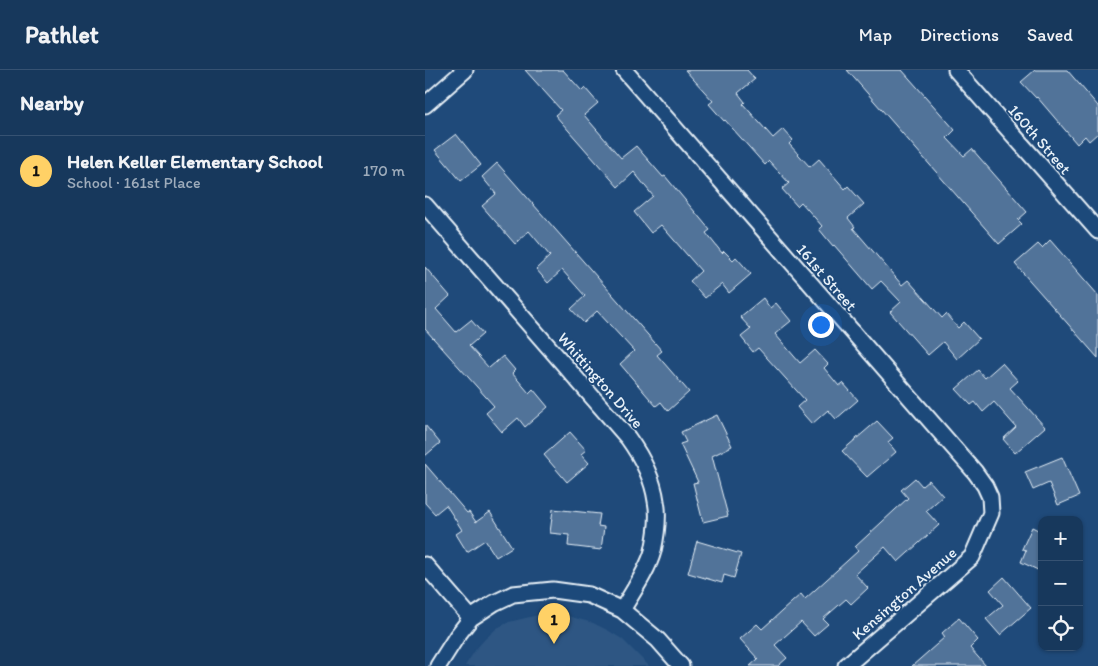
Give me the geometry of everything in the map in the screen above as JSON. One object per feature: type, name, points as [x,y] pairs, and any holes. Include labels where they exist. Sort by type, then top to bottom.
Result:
[{"type":"street","points":[[425,105],[465,70]]},
{"type":"street","name":"161st Street","points":[[623,70],[975,472],[990,497],[991,514]]},
{"type":"street","name":"160th Street","points":[[958,71],[1098,231]]},
{"type":"street","name":"Whittington Drive","points":[[425,204],[622,430],[640,456],[649,476],[656,501],[656,526],[652,552],[644,571],[622,610]]},
{"type":"street","name":"Kensington Avenue","points":[[846,666],[972,557],[991,514]]},
{"type":"street","points":[[425,565],[471,618]]},
{"type":"street","points":[[438,666],[471,618],[494,603],[513,594],[553,590],[589,595],[622,610],[658,640],[681,666]]},
{"type":"shaded area","points":[[561,614],[593,623],[609,631],[622,639],[649,666],[465,666],[476,649],[497,628],[509,622],[538,615]]},
{"type":"building","points":[[525,70],[563,70],[582,91],[585,88],[598,103],[584,115],[621,158],[636,146],[663,177],[665,176],[710,230],[706,233],[722,253],[724,251],[733,260],[736,257],[751,274],[729,293],[722,284],[705,298],[690,281],[701,271],[661,225],[651,233],[634,212],[653,196],[634,172],[618,187],[555,115],[561,110]]},
{"type":"building","points":[[685,70],[747,70],[755,79],[738,93],[745,102],[743,104],[773,138],[783,129],[793,140],[789,144],[810,167],[819,159],[845,189],[848,186],[864,204],[848,218],[855,227],[853,228],[902,285],[908,280],[942,318],[946,314],[958,328],[964,322],[979,339],[957,359],[943,342],[928,355],[890,312],[901,302],[881,281],[872,289],[819,229],[822,226],[801,202],[797,206],[782,189],[789,183],[769,161],[765,165],[724,121],[709,104],[713,101]]},
{"type":"building","points":[[847,70],[902,70],[955,130],[947,138],[964,156],[972,149],[1027,212],[1018,220],[1022,224],[999,244]]},
{"type":"building","points":[[1035,70],[1067,70],[1098,106],[1098,133],[1089,141],[1085,136],[1077,144],[1037,97],[1021,82]]},
{"type":"building","points":[[456,134],[481,165],[461,181],[435,150]]},
{"type":"building","points":[[497,163],[662,351],[657,355],[689,392],[668,411],[661,402],[656,406],[620,364],[634,351],[597,311],[584,323],[571,309],[585,296],[562,270],[548,283],[536,269],[550,256],[529,231],[515,244],[482,206],[496,194],[482,177]]},
{"type":"building","points":[[1050,240],[1098,295],[1098,358],[1015,264],[1038,244],[1042,248]]},
{"type":"building","points":[[425,267],[450,296],[436,309],[456,332],[471,320],[483,334],[469,346],[489,368],[503,356],[515,370],[512,373],[529,393],[533,389],[548,407],[525,427],[518,418],[502,432],[486,413],[494,406],[425,329]]},
{"type":"building","points":[[763,298],[770,308],[776,303],[791,321],[775,334],[800,363],[815,350],[828,364],[824,368],[839,386],[843,383],[858,400],[836,419],[828,410],[812,424],[797,407],[805,400],[758,348],[753,352],[741,337],[751,329],[740,317]]},
{"type":"building","points":[[1002,363],[1018,381],[1010,388],[1045,427],[1015,453],[1003,439],[1016,427],[994,402],[983,412],[975,402],[971,405],[956,389],[978,370],[985,378]]},
{"type":"building","points":[[717,415],[732,446],[712,456],[728,516],[703,522],[693,483],[698,482],[680,444],[686,442],[681,432]]},
{"type":"building","points":[[877,421],[893,438],[888,442],[896,452],[867,477],[842,451]]},
{"type":"building","points":[[425,425],[440,443],[425,456]]},
{"type":"building","points":[[570,432],[586,450],[581,454],[589,463],[567,482],[544,455]]},
{"type":"building","points":[[1062,457],[1079,496],[1058,505],[1049,483],[1033,490],[1025,472]]},
{"type":"building","points":[[425,464],[476,522],[490,512],[512,547],[496,557],[485,540],[467,552],[456,534],[462,530],[446,505],[435,514],[425,503]]},
{"type":"building","points":[[915,478],[922,486],[929,480],[943,496],[926,511],[939,525],[898,562],[885,547],[855,574],[868,588],[851,604],[846,599],[823,619],[828,624],[814,636],[801,622],[775,645],[787,658],[778,666],[750,666],[758,659],[740,639],[757,624],[762,629],[801,594],[805,599],[858,551],[855,547],[908,498],[901,490]]},
{"type":"building","points":[[553,509],[600,514],[598,526],[604,527],[601,550],[568,546],[569,535],[550,533]]},
{"type":"building","points":[[1032,527],[1038,530],[1038,570],[1021,562],[1026,550],[1022,549]]},
{"type":"building","points":[[697,541],[741,554],[734,578],[724,575],[722,583],[688,573]]},
{"type":"building","points":[[1004,577],[1031,608],[1000,635],[986,619],[1003,605],[990,590]]},
{"type":"building","points":[[959,618],[978,640],[970,648],[986,666],[912,666],[945,637],[942,633]]},
{"type":"place","name":"Helen Keller Elementary School","points":[[554,644]]}]
